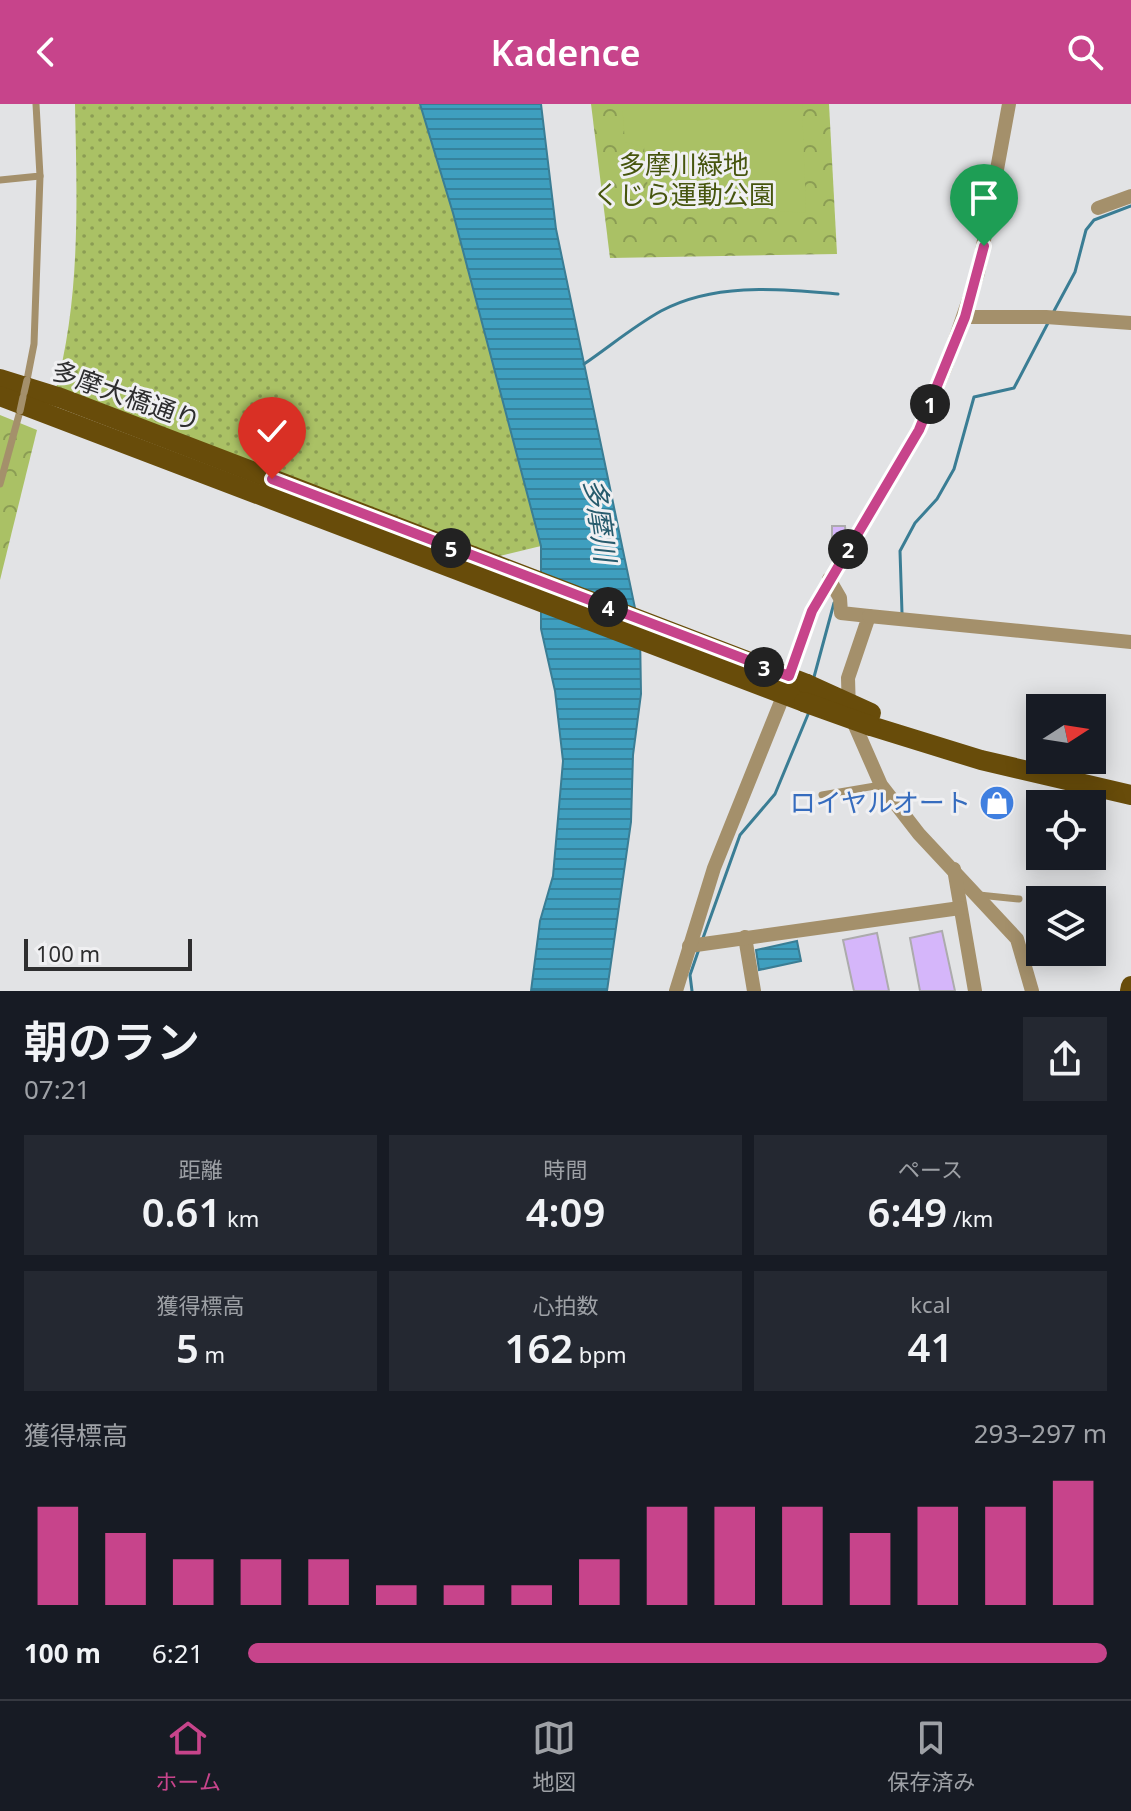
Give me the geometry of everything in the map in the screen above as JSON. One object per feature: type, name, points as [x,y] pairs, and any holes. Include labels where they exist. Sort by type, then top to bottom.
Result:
[{"type":"main road","name":"多摩大橋通り","points":[[0,379],[61,398],[946,748],[1017,770],[1131,795]]},
{"type":"main road","name":"多摩大橋通り","points":[[0,396],[790,687]]},
{"type":"street","points":[[676,991],[697,945],[714,868],[790,687],[812,611],[835,587],[919,430],[965,317],[984,246],[1009,104]]},
{"type":"street","points":[[1098,208],[1131,196]]},
{"type":"street","points":[[965,317],[1053,317],[1131,323]]},
{"type":"street","points":[[835,587],[841,613],[1131,642]]},
{"type":"street","points":[[869,616],[848,678],[849,712],[881,785],[919,834],[1017,939],[1032,991]]},
{"type":"street","points":[[954,868],[975,991]]},
{"type":"street","points":[[697,945],[960,908]]},
{"type":"street","points":[[745,937],[754,991]]},
{"type":"lane","points":[[0,484],[34,344],[40,176],[36,104]]},
{"type":"lane","points":[[0,180],[40,176]]},
{"type":"lane","points":[[822,795],[881,785]]},
{"type":"lane","points":[[979,895],[1019,899]]},
{"type":"green space","points":[[75,104],[420,104],[453,213],[541,546],[483,560],[54,396],[63,360],[73,287]]},
{"type":"green space","name":"多摩川緑地 くじら運動公園","points":[[591,104],[829,104],[837,254],[610,258]]},
{"type":"green space","points":[[622,104],[802,104],[806,213],[649,201],[644,147],[625,142]]},
{"type":"green space","points":[[0,415],[37,430],[0,580]]},
{"type":"water","name":"多摩川","points":[[420,104],[541,104],[556,229],[640,632],[641,694],[633,755],[631,822],[607,991],[531,991],[540,921],[553,876],[563,761],[555,691],[541,629],[541,546],[453,213]]},
{"type":"water","points":[[797,941],[801,961],[759,970],[756,950]]},
{"type":"building","points":[[832,526],[845,526],[846,537],[838,545],[832,544]]},
{"type":"building","points":[[942,931],[955,991],[920,991],[910,938]]},
{"type":"building","points":[[877,933],[889,991],[854,991],[843,940]]},
{"type":"waterway","points":[[1054,311],[1075,272],[1086,230],[1094,220],[1131,206]]},
{"type":"waterway","points":[[584,364],[661,311],[703,295],[748,290],[838,294]]},
{"type":"waterway","points":[[902,613],[900,551],[915,523],[937,499],[954,469],[974,397],[1014,388],[1049,321]]},
{"type":"waterway","points":[[814,677],[834,603]]},
{"type":"waterway","points":[[703,938],[740,835],[775,794],[809,712]]},
{"type":"waterway","points":[[692,991],[690,975],[699,949]]},
{"type":"place","name":"ロイヤルオート","points":[[997,803]]},
{"type":"route","points":[[272,479],[789,676],[812,611],[919,430],[965,317],[984,246]]}]
